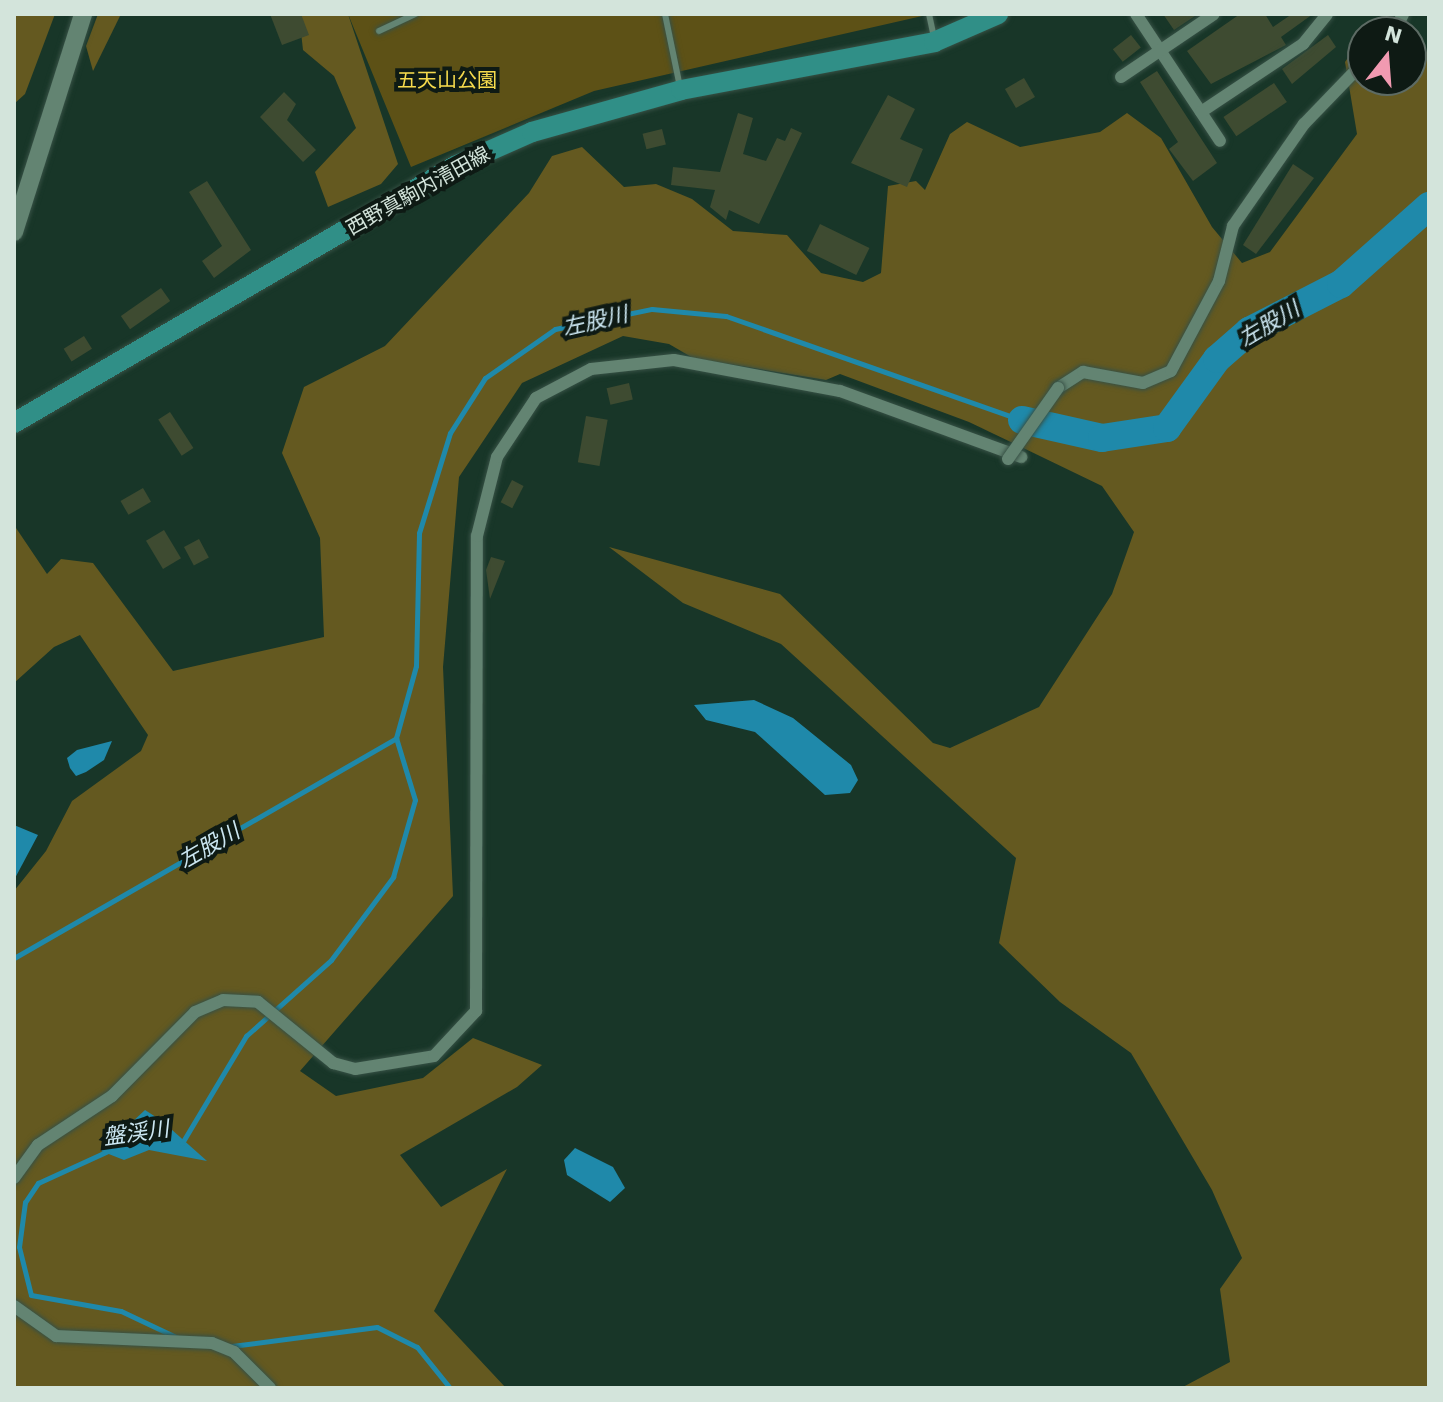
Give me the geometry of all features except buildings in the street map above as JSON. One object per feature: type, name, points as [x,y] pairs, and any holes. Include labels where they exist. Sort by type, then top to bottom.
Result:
[{"type":"main road","name":"西野真駒内清田線","points":[[17,416],[455,166],[532,132],[681,90],[934,42],[998,14]]},
{"type":"street","points":[[14,232],[83,14]]},
{"type":"street","points":[[1136,14],[1220,141]]},
{"type":"street","points":[[1121,77],[1214,14]]},
{"type":"street","points":[[1201,112],[1303,44],[1327,14]]},
{"type":"street","points":[[14,1178],[38,1145],[112,1096],[195,1012],[223,1000],[258,1002],[333,1063],[355,1069],[434,1056],[476,1011],[477,536],[497,457],[536,398],[591,369],[674,360],[840,391],[1015,458],[1058,388],[1083,372],[1143,383],[1171,371],[1219,281],[1233,226],[1304,124],[1347,80]]},
{"type":"street","points":[[14,1306],[29,1324],[56,1336],[212,1343],[234,1352],[270,1388]]},
{"type":"lane","points":[[379,31],[415,14]]},
{"type":"lane","points":[[665,14],[681,90]]},
{"type":"lane","points":[[929,14],[934,42]]},
{"type":"green space","name":"五天山公園","points":[[348,14],[931,14],[594,91],[411,167]]},
{"type":"shaded area","points":[[14,14],[55,14],[25,94],[14,104]]},
{"type":"shaded area","points":[[98,14],[121,14],[93,71],[86,46]]},
{"type":"shaded area","points":[[299,14],[348,14],[398,164],[381,184],[328,207],[315,172],[356,128],[334,76],[303,50]]},
{"type":"shaded area","points":[[1427,53],[1429,54],[1429,1388],[1181,1388],[1230,1362],[1220,1289],[1242,1258],[1212,1190],[1131,1053],[1060,1002],[999,943],[1016,858],[781,644],[683,603],[609,547],[780,594],[933,743],[950,748],[1039,707],[1112,594],[1134,532],[1102,486],[969,422],[840,374],[826,380],[693,358],[669,344],[623,336],[522,383],[459,477],[443,667],[453,896],[300,1071],[336,1096],[423,1078],[473,1038],[542,1065],[517,1087],[400,1155],[441,1207],[507,1169],[434,1311],[506,1388],[14,1388],[14,891],[46,851],[72,801],[141,751],[148,735],[80,635],[54,647],[14,683],[14,525],[47,574],[61,559],[93,563],[173,671],[324,637],[320,538],[282,453],[304,387],[385,346],[529,193],[552,156],[582,147],[624,187],[656,184],[692,199],[733,231],[787,235],[821,273],[863,282],[881,273],[888,186],[916,181],[925,190],[950,134],[967,122],[1020,147],[1100,132],[1127,113],[1161,138],[1212,227],[1242,263],[1270,252],[1357,134],[1351,96],[1427,96]]},
{"type":"water","points":[[754,700],[793,718],[851,765],[858,780],[850,793],[825,795],[755,732],[706,720],[694,705]]},
{"type":"water","points":[[112,741],[104,760],[76,776],[67,758],[77,750]]},
{"type":"water","points":[[14,825],[38,835],[14,880]]},
{"type":"water","points":[[145,1110],[207,1161],[149,1150],[124,1160],[101,1151]]},
{"type":"water","points":[[575,1148],[613,1167],[625,1188],[610,1202],[567,1175],[564,1160]]},
{"type":"waterway","name":"左股川","points":[[1022,420],[1102,438],[1167,428],[1217,359],[1249,331],[1341,284],[1429,206]]},
{"type":"waterway","name":"左股川","points":[[14,958],[396,738],[416,666],[419,533],[450,433],[485,378],[555,329],[652,309],[726,316],[1022,420]]},
{"type":"waterway","points":[[182,1143],[246,1036],[331,960],[393,877],[415,800],[396,738]]},
{"type":"waterway","name":"盤渓川","points":[[108,1151],[38,1183],[25,1202],[19,1247],[31,1295],[121,1311],[178,1338]]},
{"type":"waterway","name":"盤渓川","points":[[232,1346],[377,1327],[417,1347],[450,1388]]}]
